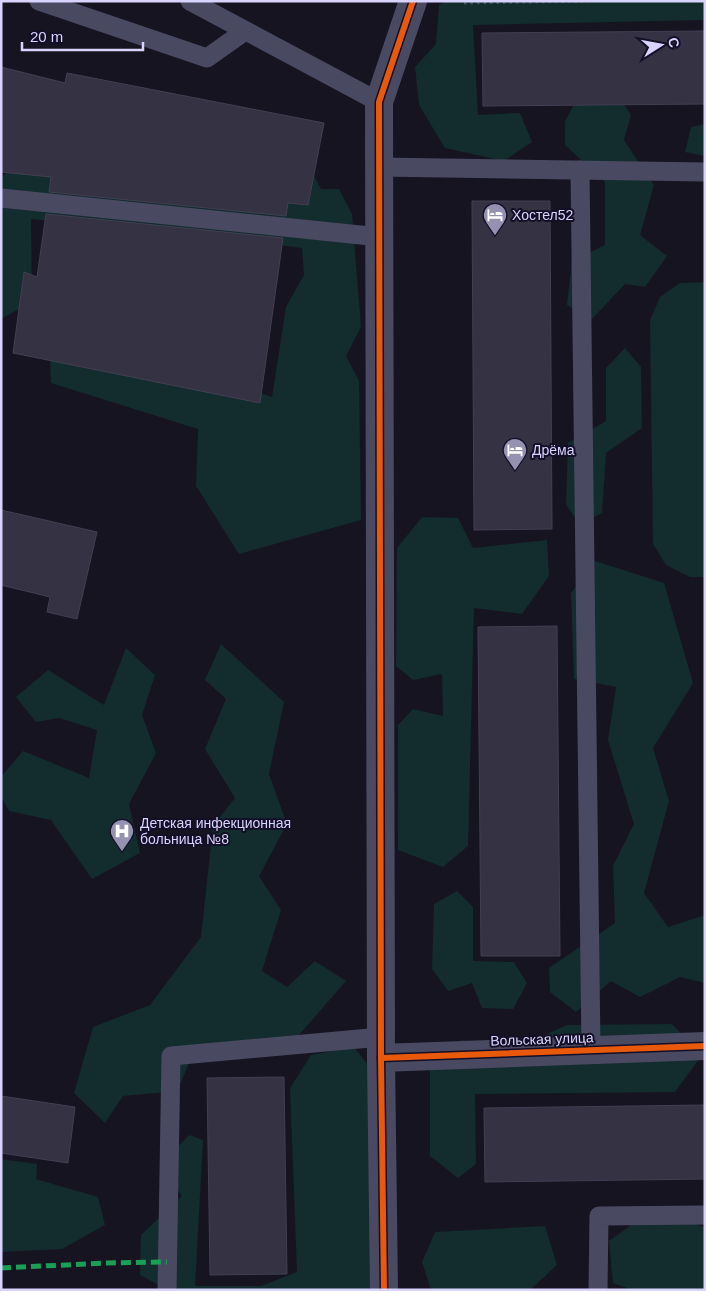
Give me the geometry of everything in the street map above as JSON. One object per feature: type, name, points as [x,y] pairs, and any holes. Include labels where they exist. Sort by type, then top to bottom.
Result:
[{"type":"street","points":[[384,1290],[381,1047],[379,102],[413,1]]},
{"type":"street","name":"Вольская улица","points":[[381,1047],[591,1050],[705,1046]]},
{"type":"lane","points":[[39,1],[207,58],[245,31]]},
{"type":"lane","points":[[190,1],[379,102]]},
{"type":"lane","points":[[379,167],[705,172]]},
{"type":"lane","points":[[580,170],[591,1050]]},
{"type":"lane","points":[[1,198],[380,237]]},
{"type":"lane","points":[[167,1290],[171,1056],[381,1047]]},
{"type":"lane","points":[[598,1290],[599,1216],[705,1215]]},
{"type":"path","points":[[464,3],[588,1]]},
{"type":"green space","points":[[446,1],[705,1],[705,20],[473,25],[478,115],[520,113],[532,142],[504,161],[445,148],[419,105],[415,67],[436,44],[439,5]]},
{"type":"green space","points":[[588,79],[610,83],[631,115],[624,140],[654,185],[640,235],[667,256],[645,287],[625,284],[592,319],[567,305],[572,261],[605,245],[605,182],[565,145],[565,121]]},
{"type":"green space","points":[[705,124],[705,156],[685,152],[691,127]]},
{"type":"green space","points":[[25,159],[306,161],[321,189],[339,189],[352,214],[361,327],[346,356],[359,381],[361,520],[239,554],[196,486],[198,429],[51,383],[49,333],[156,356],[272,397],[286,307],[304,275],[302,248],[216,237],[31,219],[32,302],[1,319],[1,177]]},
{"type":"green space","points":[[705,282],[705,577],[690,577],[666,565],[653,544],[650,320],[660,297],[680,283]]},
{"type":"green space","points":[[625,348],[641,367],[642,428],[606,453],[602,513],[579,524],[566,504],[568,443],[606,421],[606,368]]},
{"type":"green space","points":[[422,517],[458,518],[473,548],[547,540],[549,576],[522,614],[474,608],[468,846],[443,867],[398,850],[398,725],[413,709],[443,716],[442,674],[413,680],[396,666],[397,548]]},
{"type":"green space","points":[[595,561],[664,583],[693,683],[653,748],[669,801],[644,893],[668,927],[705,915],[705,983],[680,977],[640,997],[611,981],[576,1012],[550,992],[549,968],[615,923],[613,866],[634,824],[608,740],[616,687],[574,679],[571,593]]},
{"type":"green space","points":[[221,644],[284,702],[269,774],[287,824],[259,876],[281,910],[262,971],[287,987],[315,961],[346,981],[286,1050],[189,1063],[177,1091],[123,1096],[105,1123],[74,1093],[93,1027],[150,1005],[201,937],[213,826],[235,798],[205,749],[226,699],[205,680]]},
{"type":"green space","points":[[126,648],[155,675],[142,715],[156,753],[129,804],[140,853],[92,879],[51,820],[9,811],[1,796],[1,777],[23,751],[89,778],[97,730],[59,718],[36,722],[16,697],[48,670],[104,705]]},
{"type":"green space","points":[[457,891],[473,907],[473,961],[514,962],[527,983],[513,1009],[482,1008],[472,983],[448,991],[432,969],[434,904]]},
{"type":"green space","points":[[672,1024],[702,1055],[675,1092],[475,1094],[476,1164],[458,1178],[430,1156],[430,1070],[462,1040],[512,1049],[567,1025]]},
{"type":"green space","points":[[354,1047],[393,1097],[393,1290],[168,1290],[140,1275],[141,1235],[182,1196],[160,1165],[189,1135],[203,1140],[195,1286],[261,1286],[297,1272],[290,1088],[311,1055]]},
{"type":"green space","points":[[1,1159],[37,1164],[36,1179],[98,1197],[105,1225],[62,1249],[1,1252]]},
{"type":"green space","points":[[658,1206],[705,1228],[705,1290],[633,1290],[613,1283],[609,1241]]},
{"type":"green space","points":[[545,1226],[557,1265],[530,1290],[431,1290],[422,1262],[435,1232]]},
{"type":"building","points":[[705,31],[705,104],[483,106],[482,33]]},
{"type":"building","points":[[1,67],[65,83],[67,73],[324,123],[308,205],[288,203],[286,216],[49,192],[51,177],[1,172]]},
{"type":"building","points":[[472,201],[550,201],[552,529],[474,530]]},
{"type":"building","points":[[46,214],[283,238],[260,403],[13,353],[24,272],[37,277]]},
{"type":"building","points":[[1,510],[97,532],[77,619],[47,612],[50,597],[1,585]]},
{"type":"building","points":[[557,626],[560,956],[481,956],[478,627]]},
{"type":"building","points":[[284,1077],[287,1274],[210,1275],[207,1078]]},
{"type":"building","points":[[1,1096],[75,1107],[68,1163],[1,1153]]},
{"type":"building","points":[[705,1105],[705,1179],[485,1182],[484,1108]]},
{"type":"marked path","points":[[1,1268],[167,1262]]},
{"type":"cycle path","points":[[384,1290],[381,1058],[379,102],[413,1]]},
{"type":"cycle path","points":[[381,1058],[705,1046]]},
{"type":"place","name":"Хостел52","points":[[495,236]]},
{"type":"place","name":"Дрёма","points":[[515,471]]},
{"type":"place","name":"Детская инфекционная больница №8","points":[[122,852]]}]
